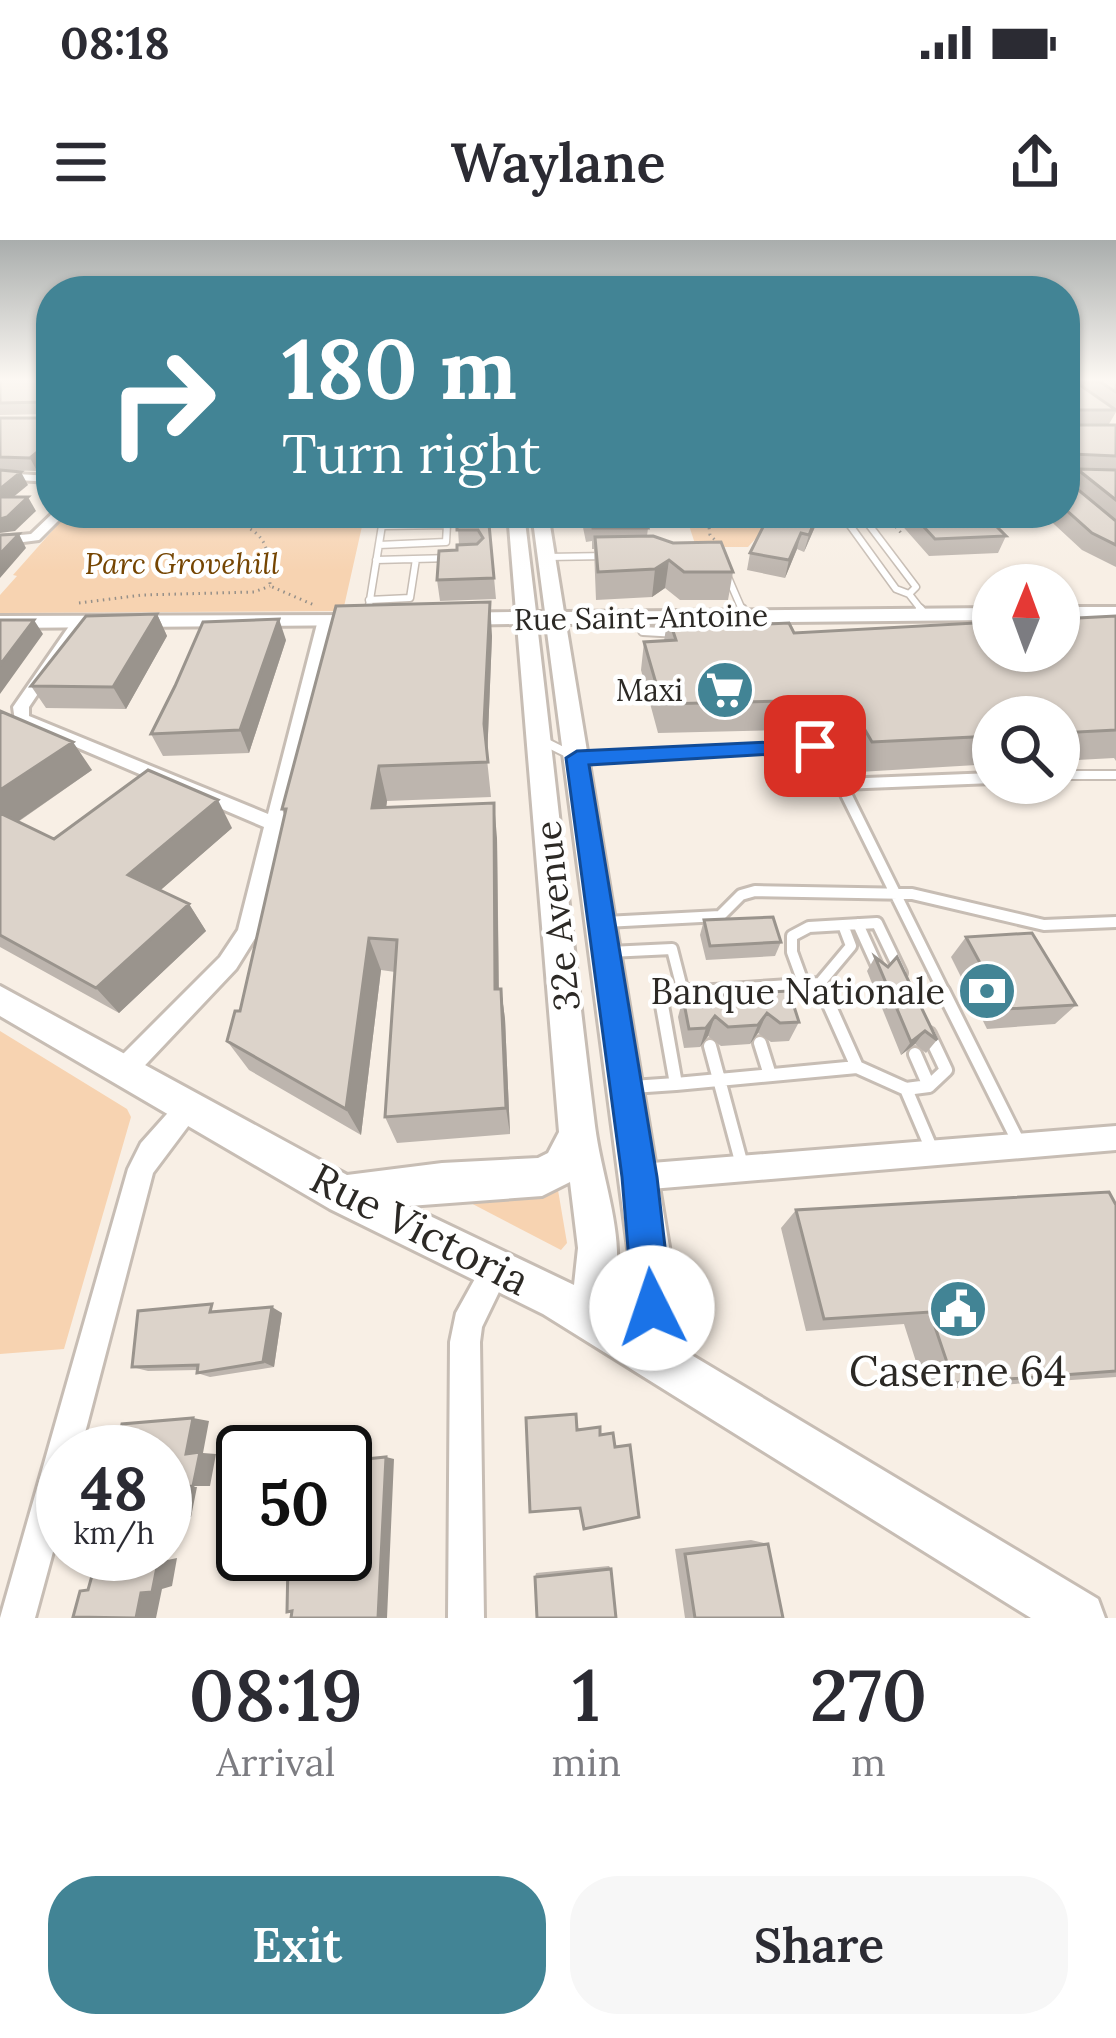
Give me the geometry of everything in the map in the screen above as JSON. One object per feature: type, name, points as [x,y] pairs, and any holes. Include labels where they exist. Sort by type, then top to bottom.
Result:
[{"type":"main road","name":"32e Avenue","points":[[518,528],[578,1134],[590,1182],[599,1263],[586,1316]]},
{"type":"main road","name":"32e Avenue","points":[[542,528],[639,1177],[653,1292],[651,1327],[643,1349]]},
{"type":"main road","name":"Rue Saint-Antoine","points":[[0,622],[368,610],[418,619],[972,614]]},
{"type":"main road","points":[[1080,613],[1116,613]]},
{"type":"main road","name":"Rue Victoria","points":[[0,1000],[344,1195],[497,1267],[586,1316],[1079,1618]]},
{"type":"main road","points":[[344,1195],[442,1182],[542,1177],[561,1166],[578,1134]]},
{"type":"street","points":[[0,476],[36,477]]},
{"type":"street","points":[[1080,477],[1116,478]]},
{"type":"street","points":[[0,541],[35,537],[44,528]]},
{"type":"street","points":[[123,1071],[243,943],[276,824],[323,615]]},
{"type":"street","points":[[79,622],[22,706],[21,718],[276,824]]},
{"type":"street","points":[[70,1425],[141,1169],[191,1106]]},
{"type":"street","points":[[639,1177],[1116,1138]]},
{"type":"street","points":[[466,1618],[464,1342],[467,1324],[497,1267]]},
{"type":"street","points":[[16,1618],[36,1547]]},
{"type":"lane","points":[[382,528],[368,610],[410,598],[416,559]]},
{"type":"lane","points":[[379,545],[446,542],[447,528]]},
{"type":"lane","points":[[852,528],[896,589],[909,594],[925,615]]},
{"type":"lane","points":[[871,528],[916,587],[909,594]]},
{"type":"lane","points":[[547,557],[613,556]]},
{"type":"lane","points":[[376,560],[457,558]]},
{"type":"lane","points":[[728,568],[745,616]]},
{"type":"lane","points":[[643,632],[683,633]]},
{"type":"lane","points":[[539,739],[577,758],[821,746],[1021,1147]]},
{"type":"lane","points":[[1080,775],[1116,775]]},
{"type":"lane","points":[[841,784],[972,779]]},
{"type":"lane","points":[[604,937],[720,916],[741,896],[755,891],[895,893],[1044,925],[1116,922]]},
{"type":"lane","points":[[804,985],[792,936],[809,927],[877,923],[907,986]]},
{"type":"lane","points":[[858,924],[879,970]]},
{"type":"lane","points":[[676,1084],[660,994],[744,994],[820,983],[851,946],[843,925]]},
{"type":"lane","points":[[604,937],[673,950],[683,992]]},
{"type":"lane","points":[[820,983],[857,1067]]},
{"type":"lane","points":[[626,1087],[857,1067],[906,1089],[929,1086],[946,1070],[926,1028]]},
{"type":"lane","points":[[760,1043],[770,1076]]},
{"type":"lane","points":[[710,1046],[743,1170]]},
{"type":"lane","points":[[915,1054],[929,1086]]},
{"type":"lane","points":[[906,1089],[934,1154]]},
{"type":"path","points":[[248,528],[269,546],[270,586]]},
{"type":"path","points":[[709,528],[728,568]]},
{"type":"path","points":[[890,535],[902,534],[897,528]]},
{"type":"path","points":[[61,605],[142,595],[254,592],[270,586],[323,615]]},
{"type":"green space","name":"Parc Grovehill","points":[[55,528],[362,528],[343,611],[0,613],[0,595],[17,576],[13,575]]},
{"type":"green space","points":[[690,528],[765,528],[748,547],[696,547]]},
{"type":"green space","points":[[0,1031],[127,1109],[131,1117],[64,1349],[0,1354]]},
{"type":"green space","points":[[558,1190],[567,1243],[561,1250],[463,1199],[528,1200]]},
{"type":"building","points":[[0,442],[36,442],[36,453],[30,458],[0,457]]},
{"type":"building","points":[[1080,442],[1116,442],[1116,456],[1080,454]]},
{"type":"building","points":[[1080,469],[1116,470],[1116,500],[1080,471]]},
{"type":"building","points":[[0,470],[21,472],[0,489]]},
{"type":"building","points":[[1080,491],[1116,521],[1116,545],[1080,522]]},
{"type":"building","points":[[0,497],[28,497],[0,519]]},
{"type":"building","points":[[489,528],[494,578],[437,580],[439,551],[457,550],[457,545],[477,544],[483,538],[478,530],[457,530]]},
{"type":"building","points":[[762,528],[812,528],[809,535],[801,533],[789,560],[750,553]]},
{"type":"building","points":[[925,528],[998,528],[1006,536],[935,539]]},
{"type":"building","points":[[19,534],[0,554],[0,535]]},
{"type":"building","points":[[653,536],[673,543],[721,542],[733,572],[684,572],[669,560],[655,569],[598,572],[595,537]]},
{"type":"building","points":[[490,602],[484,724],[488,762],[379,766],[372,808],[494,803],[495,989],[501,989],[506,1108],[385,1117],[397,940],[369,938],[346,1109],[227,1041],[235,1011],[240,1011],[286,809],[282,809],[336,606]]},
{"type":"building","points":[[157,614],[113,687],[31,686],[86,616]]},
{"type":"building","points":[[691,615],[695,627],[789,623],[794,633],[972,623],[972,672],[1080,672],[1080,618],[1116,616],[1116,730],[1080,732],[1080,696],[972,696],[972,737],[872,742],[850,704],[833,705],[830,700],[662,704],[644,642],[676,640],[668,616]]},
{"type":"building","points":[[279,619],[240,730],[151,734],[203,622]]},
{"type":"building","points":[[0,620],[34,620],[0,665]]},
{"type":"building","points":[[0,711],[73,742],[0,790]]},
{"type":"building","points":[[148,770],[218,800],[128,875],[189,904],[96,988],[0,935],[0,813],[54,839]]},
{"type":"building","points":[[773,917],[781,942],[710,946],[704,920]]},
{"type":"building","points":[[1032,933],[1076,1005],[1005,1009],[966,937]]},
{"type":"building","points":[[875,957],[888,967],[897,957],[937,1040],[925,1031],[911,1042]]},
{"type":"building","points":[[789,991],[799,1022],[780,1023],[767,1013],[758,1025],[728,1027],[715,1016],[706,1028],[689,1029],[683,998],[699,997],[711,1007],[721,995],[747,994],[760,1004],[769,992]]},
{"type":"building","name":"Caserne 64","points":[[1109,1192],[1116,1205],[1116,1371],[954,1383],[930,1312],[824,1319],[796,1210]]},
{"type":"building","points":[[212,1304],[210,1312],[272,1307],[263,1362],[197,1373],[198,1365],[132,1367],[138,1311]]},
{"type":"building","points":[[576,1414],[577,1430],[600,1427],[600,1435],[613,1433],[615,1447],[630,1445],[639,1517],[584,1529],[580,1508],[530,1512],[526,1418]]},
{"type":"building","points":[[193,1418],[192,1425],[122,1424]]},
{"type":"building","points":[[200,1452],[193,1486],[192,1453]]},
{"type":"building","points":[[386,1457],[378,1618],[291,1618],[288,1581],[372,1581],[372,1458]]},
{"type":"building","points":[[768,1544],[783,1618],[695,1618],[685,1554]]},
{"type":"building","points":[[611,1569],[616,1618],[537,1618],[535,1577]]},
{"type":"building","points":[[90,1581],[154,1581],[152,1592],[141,1593],[136,1618],[73,1617],[80,1591],[88,1590]]},
{"type":"place","name":"Maxi","points":[[725,690]]},
{"type":"place","name":"Banque Nationale","points":[[987,991]]},
{"type":"place","name":"Caserne 64","points":[[958,1309]]},
{"type":"route","points":[[652,1308],[652,1271],[577,758],[815,746]]}]
